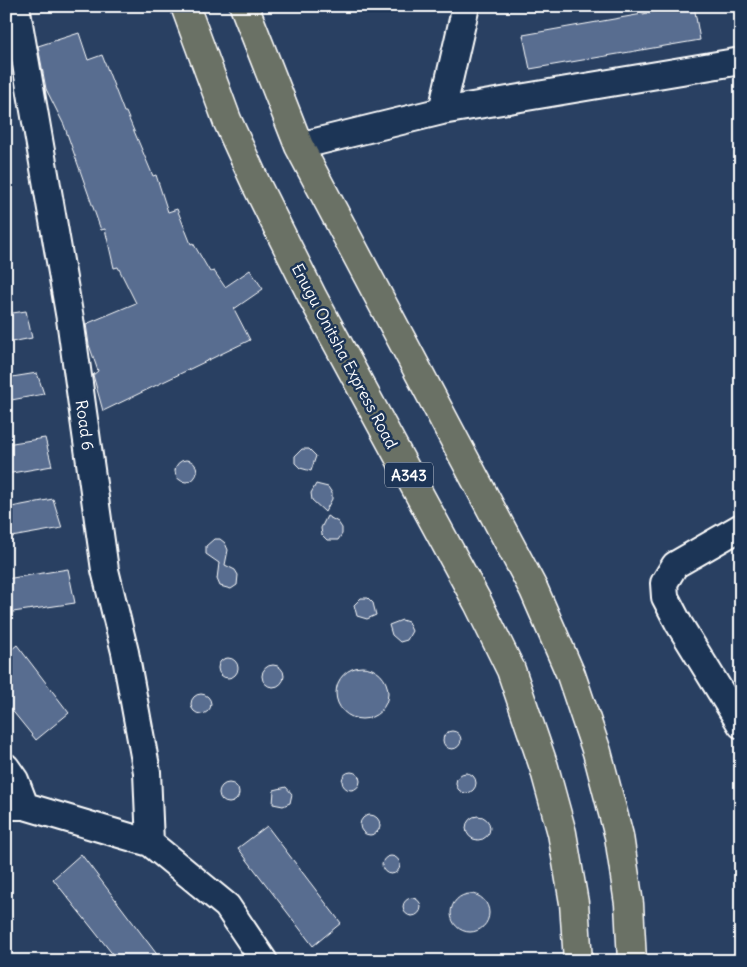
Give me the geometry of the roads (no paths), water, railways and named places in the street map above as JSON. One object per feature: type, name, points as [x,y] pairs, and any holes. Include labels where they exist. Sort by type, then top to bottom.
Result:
[{"type":"highway","name":"Enugu Onitsha Express Road","points":[[186,6],[227,120],[258,188],[313,298],[478,603],[511,670],[544,767],[562,833],[574,903],[578,961]]},
{"type":"highway","points":[[244,6],[299,146],[534,590],[571,675],[598,752],[619,836],[629,904],[632,961]]},
{"type":"street","name":"Road 6","points":[[16,6],[70,319],[105,570],[125,652],[146,772],[150,843]]},
{"type":"street","points":[[442,111],[466,6]]},
{"type":"street","points":[[299,146],[442,111],[741,61]]},
{"type":"street","points":[[741,527],[675,565],[664,583],[665,597],[679,624],[741,725]]},
{"type":"street","points":[[6,767],[15,780],[16,806],[150,843],[226,906],[264,961]]}]
